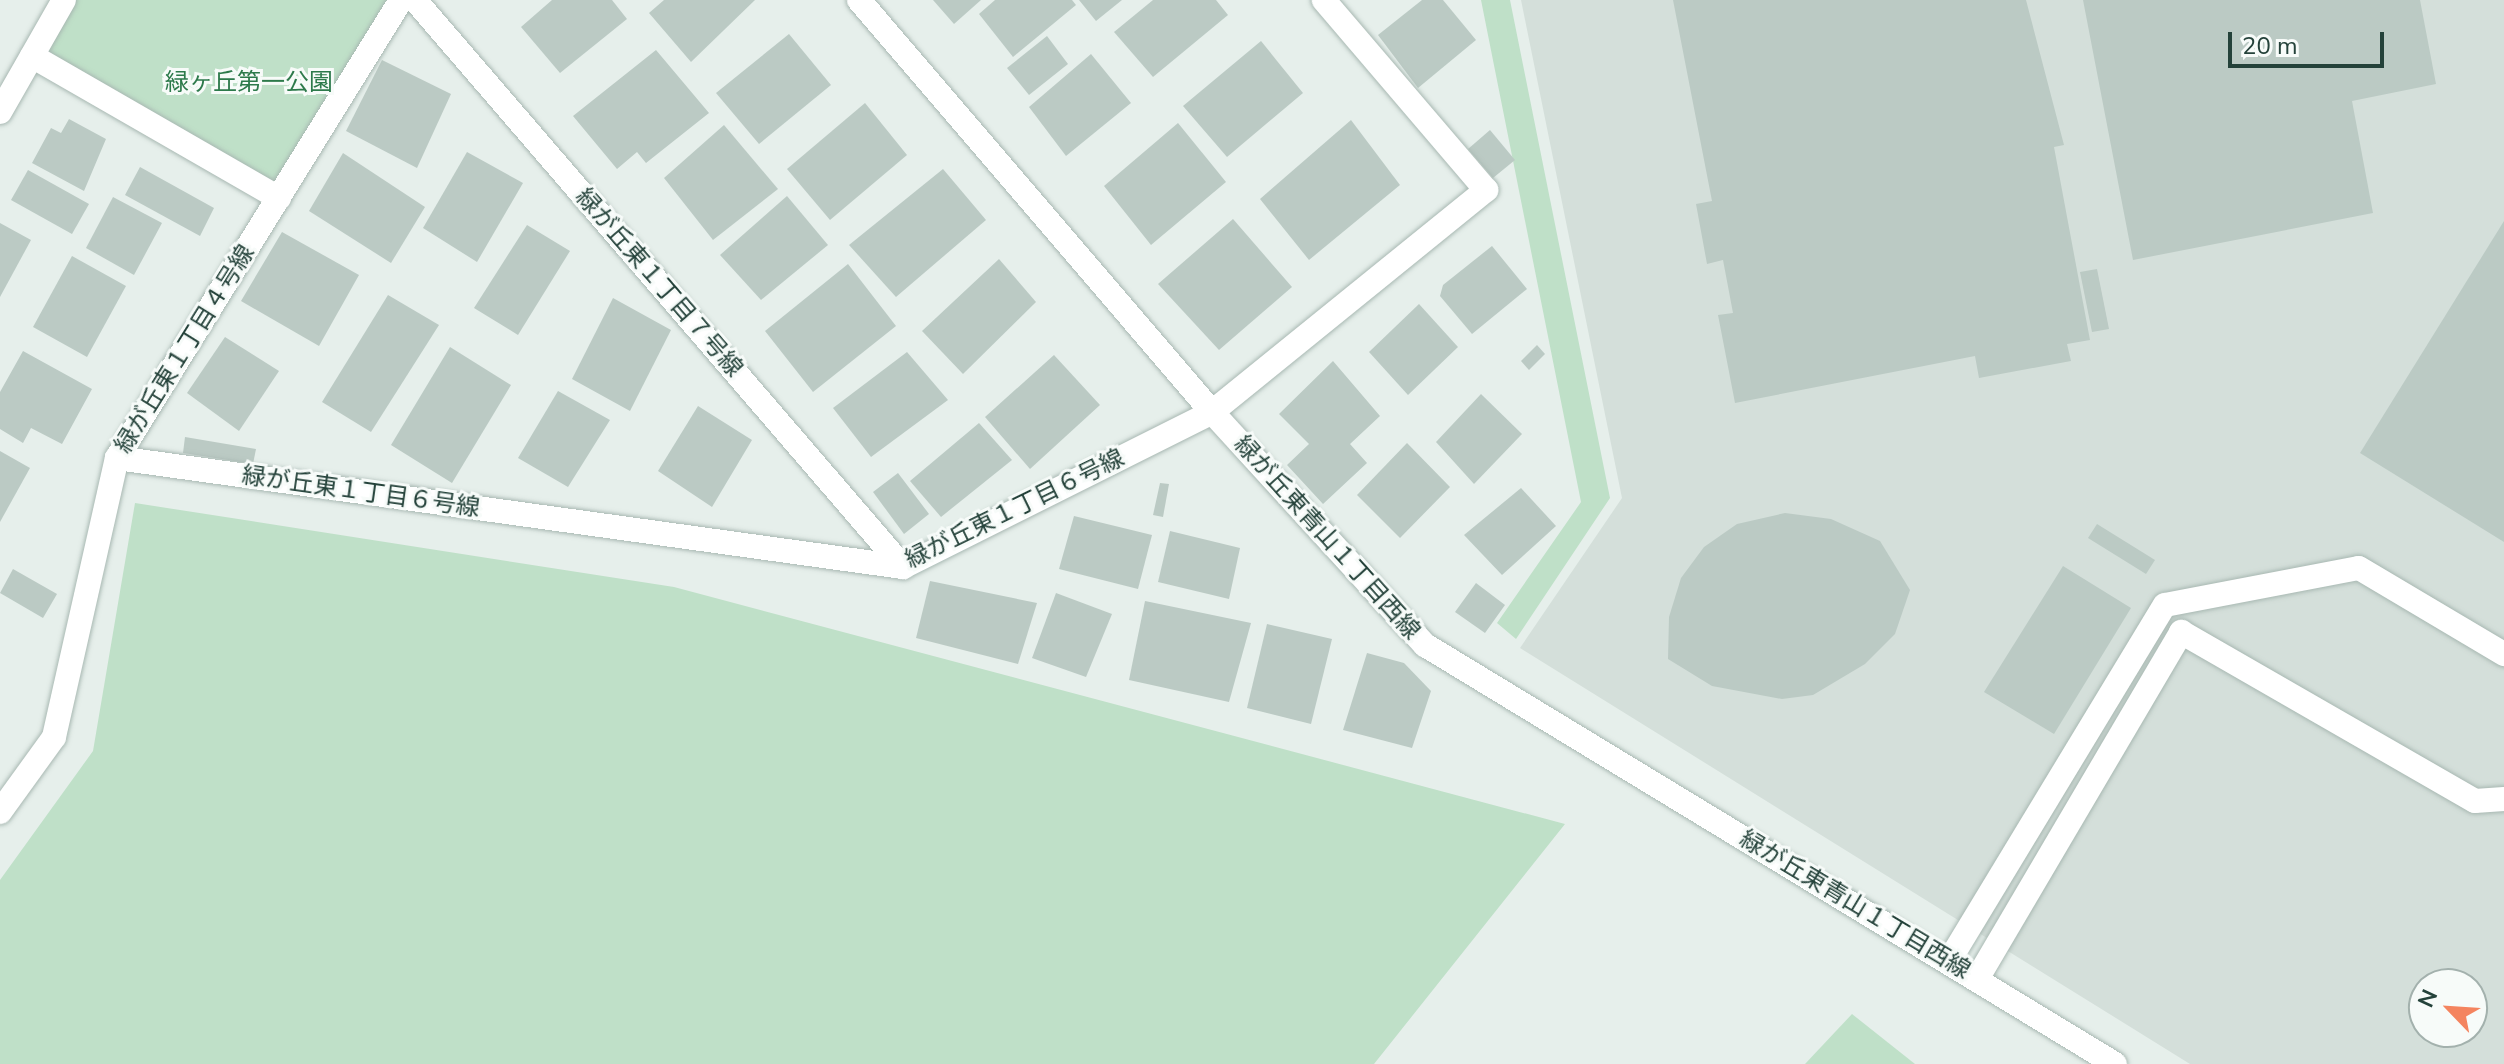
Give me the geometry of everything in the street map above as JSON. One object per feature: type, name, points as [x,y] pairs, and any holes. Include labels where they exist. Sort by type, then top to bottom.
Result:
[{"type":"street","points":[[0,112],[64,0]]},
{"type":"street","name":"緑が丘東１丁目４号線","points":[[0,812],[54,737],[117,458],[401,0]]},
{"type":"street","name":"緑が丘東１丁目７号線","points":[[415,0],[903,567]]},
{"type":"street","name":"緑が丘東青山１丁目西線","points":[[859,0],[1212,412],[1425,645],[2115,1064]]},
{"type":"street","name":"緑が丘東１丁目６号線","points":[[117,458],[903,567],[1212,412],[1486,190],[1324,0]]},
{"type":"street","points":[[32,56],[279,198]]},
{"type":"street","points":[[1949,961],[2165,605],[2359,568],[2504,654]]},
{"type":"street","points":[[1977,979],[2181,632],[2475,801],[2504,799]]},
{"type":"shaded area","points":[[1521,0],[2504,0],[2504,1064],[2190,1064],[1520,648],[1622,498]]},
{"type":"green space","name":"緑ヶ丘第一公園","points":[[64,0],[390,0],[279,198],[32,56]]},
{"type":"green space","points":[[1481,0],[1510,0],[1610,498],[1516,639],[1497,623],[1581,502]]},
{"type":"green space","points":[[135,503],[674,587],[1565,824],[1374,1064],[0,1064],[0,880],[93,751]]},
{"type":"green space","points":[[1852,1014],[1915,1064],[1805,1064]]},
{"type":"building","points":[[552,0],[612,0],[627,19],[560,73],[521,27]]},
{"type":"building","points":[[664,0],[755,0],[691,62],[649,13]]},
{"type":"building","points":[[933,0],[981,0],[954,24]]},
{"type":"building","points":[[995,0],[1072,0],[1076,5],[1013,57],[979,14]]},
{"type":"building","points":[[1079,0],[1122,0],[1096,21]]},
{"type":"building","points":[[1153,0],[1216,0],[1228,15],[1153,77],[1114,32]]},
{"type":"building","points":[[1422,0],[1443,0],[1476,40],[1418,88],[1378,35]]},
{"type":"building","points":[[1673,0],[2026,0],[2064,145],[2054,147],[2090,340],[2067,344],[2071,361],[1979,378],[1975,356],[1735,403],[1718,315],[1733,313],[1723,260],[1707,264],[1696,204],[1712,201]]},
{"type":"building","points":[[2083,0],[2420,0],[2436,84],[2352,101],[2373,213],[2133,260]]},
{"type":"building","points":[[789,34],[831,85],[759,144],[716,93]]},
{"type":"building","points":[[1047,36],[1068,64],[1029,95],[1007,68]]},
{"type":"building","points":[[1261,41],[1303,93],[1227,157],[1183,106]]},
{"type":"building","points":[[656,50],[709,113],[646,163],[637,152],[617,169],[573,116]]},
{"type":"building","points":[[1091,54],[1131,103],[1066,156],[1029,107]]},
{"type":"building","points":[[382,60],[451,94],[417,168],[346,131]]},
{"type":"building","points":[[865,103],[907,155],[830,220],[787,169]]},
{"type":"building","points":[[69,119],[106,139],[84,191],[32,163],[51,128],[61,133]]},
{"type":"building","points":[[1351,120],[1400,185],[1309,260],[1260,199]]},
{"type":"building","points":[[1178,123],[1226,182],[1151,245],[1104,186]]},
{"type":"building","points":[[724,125],[778,189],[713,240],[664,178]]},
{"type":"building","points":[[1490,130],[1515,160],[1493,178],[1468,149]]},
{"type":"building","points":[[467,152],[523,183],[477,262],[423,228]]},
{"type":"building","points":[[343,153],[425,207],[391,263],[309,211]]},
{"type":"building","points":[[140,167],[214,208],[200,236],[125,195]]},
{"type":"building","points":[[943,169],[986,220],[896,297],[849,245]]},
{"type":"building","points":[[28,170],[89,204],[72,234],[11,200]]},
{"type":"building","points":[[787,196],[828,245],[761,300],[720,255]]},
{"type":"building","points":[[113,197],[162,223],[134,275],[86,248]]},
{"type":"building","points":[[1233,219],[1292,287],[1219,350],[1158,284]]},
{"type":"building","points":[[2504,221],[2504,542],[2360,453]]},
{"type":"building","points":[[0,223],[31,240],[0,297]]},
{"type":"building","points":[[527,225],[570,251],[518,335],[474,308]]},
{"type":"building","points":[[282,232],[359,275],[319,346],[241,301]]},
{"type":"building","points":[[1492,246],[1527,289],[1472,334],[1440,296],[1443,285]]},
{"type":"building","points":[[72,256],[126,286],[87,357],[33,327]]},
{"type":"building","points":[[999,259],[1036,302],[963,374],[922,331]]},
{"type":"building","points":[[848,264],[896,326],[813,392],[765,331]]},
{"type":"building","points":[[2097,269],[2109,329],[2092,332],[2080,272]]},
{"type":"building","points":[[388,295],[439,325],[371,432],[322,402]]},
{"type":"building","points":[[613,298],[671,330],[630,411],[572,379]]},
{"type":"building","points":[[1419,304],[1458,347],[1408,395],[1369,352]]},
{"type":"building","points":[[225,337],[279,371],[239,431],[187,393]]},
{"type":"building","points":[[1537,345],[1545,354],[1529,370],[1521,361]]},
{"type":"building","points":[[450,347],[511,385],[452,483],[391,445]]},
{"type":"building","points":[[23,351],[92,389],[62,444],[31,428],[23,443],[0,429],[0,392]]},
{"type":"building","points":[[907,352],[948,400],[871,457],[833,408]]},
{"type":"building","points":[[1054,355],[1100,405],[1030,469],[985,417]]},
{"type":"building","points":[[1333,361],[1380,416],[1350,444],[1367,463],[1323,504],[1287,465],[1309,444],[1279,414]]},
{"type":"building","points":[[558,391],[610,420],[568,487],[518,458]]},
{"type":"building","points":[[1481,394],[1522,434],[1474,484],[1436,442]]},
{"type":"building","points":[[698,406],[752,440],[712,507],[658,471]]},
{"type":"building","points":[[979,423],[1012,460],[941,517],[910,481]]},
{"type":"building","points":[[185,437],[256,449],[253,464],[183,453]]},
{"type":"building","points":[[1407,443],[1450,487],[1400,538],[1357,495]]},
{"type":"building","points":[[0,451],[30,468],[0,522]]},
{"type":"building","points":[[898,473],[929,514],[904,534],[873,492]]},
{"type":"building","points":[[1160,483],[1169,484],[1163,517],[1153,515]]},
{"type":"building","points":[[1521,488],[1556,526],[1502,575],[1464,535]]},
{"type":"building","points":[[1785,513],[1831,519],[1880,541],[1910,590],[1895,634],[1865,664],[1813,695],[1782,699],[1712,686],[1668,659],[1669,617],[1681,578],[1704,547],[1737,524]]},
{"type":"building","points":[[1074,516],[1152,535],[1138,589],[1059,569]]},
{"type":"building","points":[[2097,524],[2155,560],[2146,574],[2088,538]]},
{"type":"building","points":[[1170,531],[1240,548],[1229,599],[1158,582]]},
{"type":"building","points":[[2063,566],[2131,608],[2054,734],[1984,692]]},
{"type":"building","points":[[13,569],[57,594],[43,618],[0,593]]},
{"type":"building","points":[[930,581],[1037,603],[1018,664],[916,638]]},
{"type":"building","points":[[1476,583],[1505,605],[1485,633],[1455,612]]},
{"type":"building","points":[[1056,593],[1112,614],[1086,677],[1032,658]]},
{"type":"building","points":[[1145,601],[1251,623],[1229,702],[1129,680]]},
{"type":"building","points":[[1267,624],[1332,639],[1311,724],[1247,708]]},
{"type":"building","points":[[1367,653],[1404,663],[1431,691],[1412,748],[1343,730]]}]
